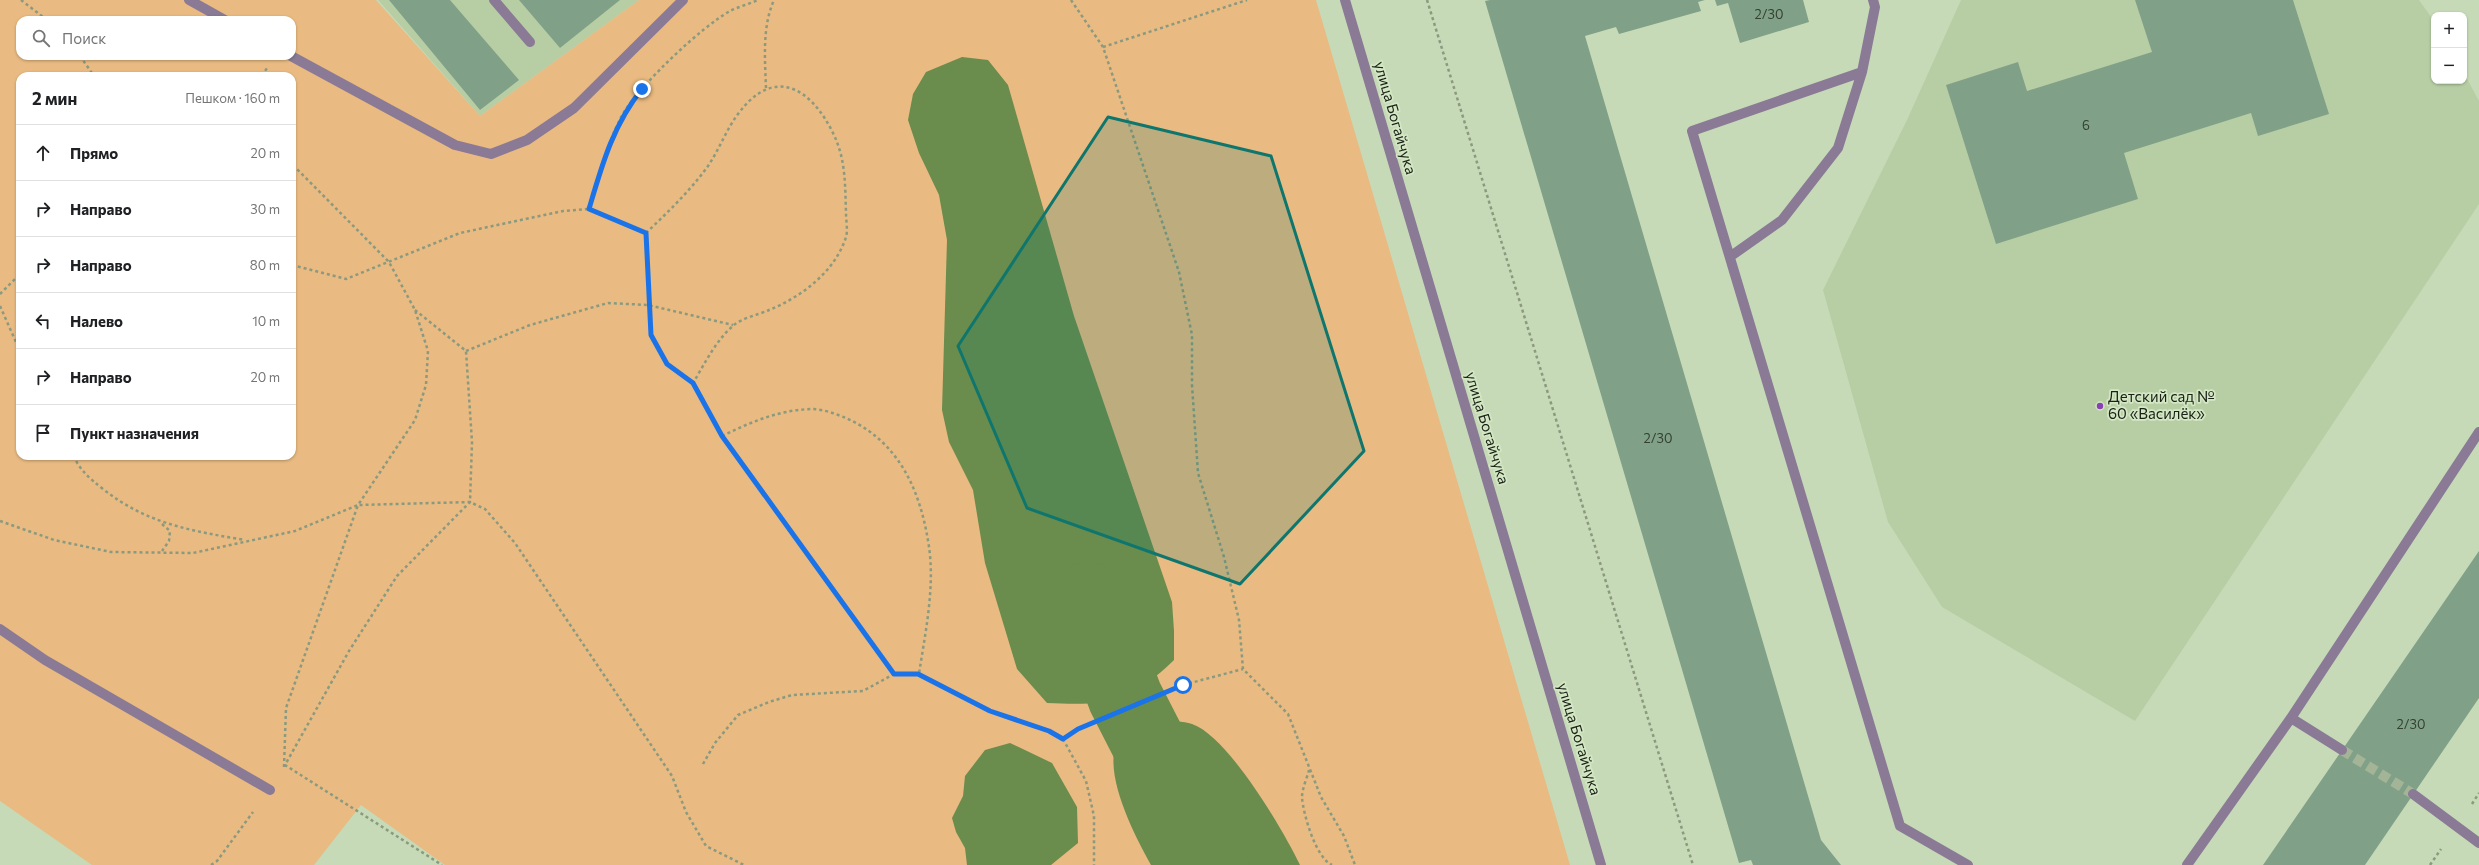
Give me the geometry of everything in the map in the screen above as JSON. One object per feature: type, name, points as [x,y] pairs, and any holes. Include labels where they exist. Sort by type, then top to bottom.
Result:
[{"type":"street","points":[[189,0],[218,16]]},
{"type":"street","points":[[494,0],[530,42]]},
{"type":"street","points":[[296,59],[455,145],[492,154],[527,140],[574,108],[683,0]]},
{"type":"street","name":"улица Богайчука","points":[[1345,0],[1601,865]]},
{"type":"street","points":[[1731,256],[1782,220],[1838,148],[1862,72],[1875,7],[1873,0]]},
{"type":"street","points":[[1862,72],[1692,130],[1731,256],[1900,826],[1968,865]]},
{"type":"street","points":[[2187,865],[2292,718],[2479,432]]},
{"type":"street","points":[[0,628],[45,660],[270,790]]},
{"type":"street","points":[[2292,718],[2342,750]]},
{"type":"street","points":[[2413,794],[2479,843]]},
{"type":"path","points":[[21,0],[42,16]]},
{"type":"path","points":[[589,209],[603,162],[625,110],[642,89],[702,32],[730,11],[758,0]]},
{"type":"path","points":[[766,88],[764,57],[769,13],[774,0]]},
{"type":"path","points":[[1071,0],[1103,48],[1179,272],[1192,335],[1192,385],[1198,472],[1224,557],[1239,620],[1243,669],[1288,714],[1321,796],[1344,836],[1355,865]]},
{"type":"path","points":[[1103,48],[1247,0]]},
{"type":"path","points":[[1427,0],[1693,865]]},
{"type":"path","points":[[83,60],[91,72]]},
{"type":"path","points":[[693,383],[716,346],[733,325],[776,307],[816,283],[832,262],[846,236],[846,176],[838,143],[824,115],[802,93],[784,85],[766,88],[751,99],[737,114],[723,143],[690,190],[646,233],[648,305],[651,335],[667,364],[693,383],[722,436],[894,674]]},
{"type":"path","points":[[285,764],[286,708],[306,646],[329,590],[358,505],[415,420],[426,386],[428,351],[415,310],[389,262],[296,168]]},
{"type":"path","points":[[296,266],[346,279],[460,233],[563,211],[589,209],[646,233]]},
{"type":"path","points":[[0,294],[16,278]]},
{"type":"path","points":[[466,351],[530,325],[608,303],[648,305],[733,325]]},
{"type":"path","points":[[0,306],[16,342]]},
{"type":"path","points":[[211,865],[217,861],[270,790],[349,651],[397,576],[470,502],[472,442],[466,351],[415,310]]},
{"type":"path","points":[[722,436],[754,421],[786,411],[813,409],[836,414],[862,425],[888,446],[904,469],[922,509],[930,549],[930,593],[918,674]]},
{"type":"path","points":[[75,460],[82,472],[120,502],[160,523],[170,531],[169,541],[162,551]]},
{"type":"path","points":[[0,521],[54,540],[111,552],[162,551],[193,553],[295,530],[358,505],[470,502],[485,509],[514,543],[672,776],[686,812],[706,846],[744,865]]},
{"type":"path","points":[[160,523],[186,530],[248,540]]},
{"type":"path","points":[[1063,739],[1078,729],[1183,685],[1243,669]]},
{"type":"path","points":[[703,764],[715,743],[738,715],[769,702],[792,695],[863,691],[894,674],[918,674],[990,711],[1049,731],[1063,739],[1086,781],[1094,816],[1094,865]]},
{"type":"path","points":[[285,764],[442,865]]},
{"type":"path","points":[[1310,769],[1302,796],[1313,841],[1328,863],[1332,865]]},
{"type":"highlighted area","points":[[1108,117],[1271,156],[1364,451],[1240,584],[1027,508],[958,346]]},
{"type":"shaded area","points":[[0,0],[376,0],[480,116],[639,0],[1316,0],[1570,865],[445,865],[361,805],[314,865],[92,865],[0,801]]},
{"type":"shaded area","points":[[378,0],[639,0],[480,116]]},
{"type":"shaded area","name":"Детский сад № 60 «Василёк»","points":[[1961,0],[2419,0],[2431,17],[2431,84],[2467,84],[2467,79],[2479,101],[2479,204],[2135,721],[1942,607],[1888,522],[1823,290],[1907,120]]},
{"type":"shaded area","points":[[962,57],[988,60],[1008,85],[1074,316],[1172,602],[1174,660],[1144,685],[1116,699],[1086,704],[1047,703],[1017,669],[985,563],[973,490],[949,442],[942,410],[947,240],[939,195],[919,153],[908,120],[913,94],[926,72]]},
{"type":"shaded area","points":[[1161,719],[1192,724],[1206,732],[1222,746],[1238,765],[1268,808],[1300,865],[1151,865],[1128,819],[1121,800],[1113,763],[1115,748],[1122,735],[1130,729]]},
{"type":"shaded area","points":[[1010,743],[1052,763],[1077,807],[1078,843],[1051,865],[967,865],[965,848],[956,832],[952,818],[963,796],[965,776],[985,750]]},
{"type":"building","points":[[389,0],[450,0],[519,80],[480,110]]},
{"type":"building","points":[[519,0],[620,0],[560,48]]},
{"type":"building","points":[[1705,0],[1698,2],[1701,11],[1619,34],[1616,27],[1585,36],[1821,840],[1841,865],[1753,865],[1751,860],[1739,863],[1485,1]]},
{"type":"building","points":[[1715,0],[1803,0],[1809,22],[1740,43],[1728,3],[1717,6]]},
{"type":"building","points":[[2135,0],[2293,0],[2329,114],[2258,136],[2251,113],[2124,153],[2138,199],[1996,244],[1946,85],[2018,62],[2027,91],[2152,52]]},
{"type":"building","points":[[2479,551],[2479,698],[2365,865],[2263,865]]},
{"type":"waterway","points":[[1089,599],[1125,697],[1211,865]]},
{"type":"tunnel","points":[[2342,750],[2413,794]]},
{"type":"place","name":"Детский сад № 60 «Василёк»","points":[[2100,406]]},
{"type":"route","points":[[642,89],[625,110],[603,162],[589,209],[616,219],[646,233],[648,305],[651,335],[667,364],[693,383],[722,436],[894,674],[918,674],[990,711],[1049,731],[1063,739],[1078,729],[1183,685]]}]
